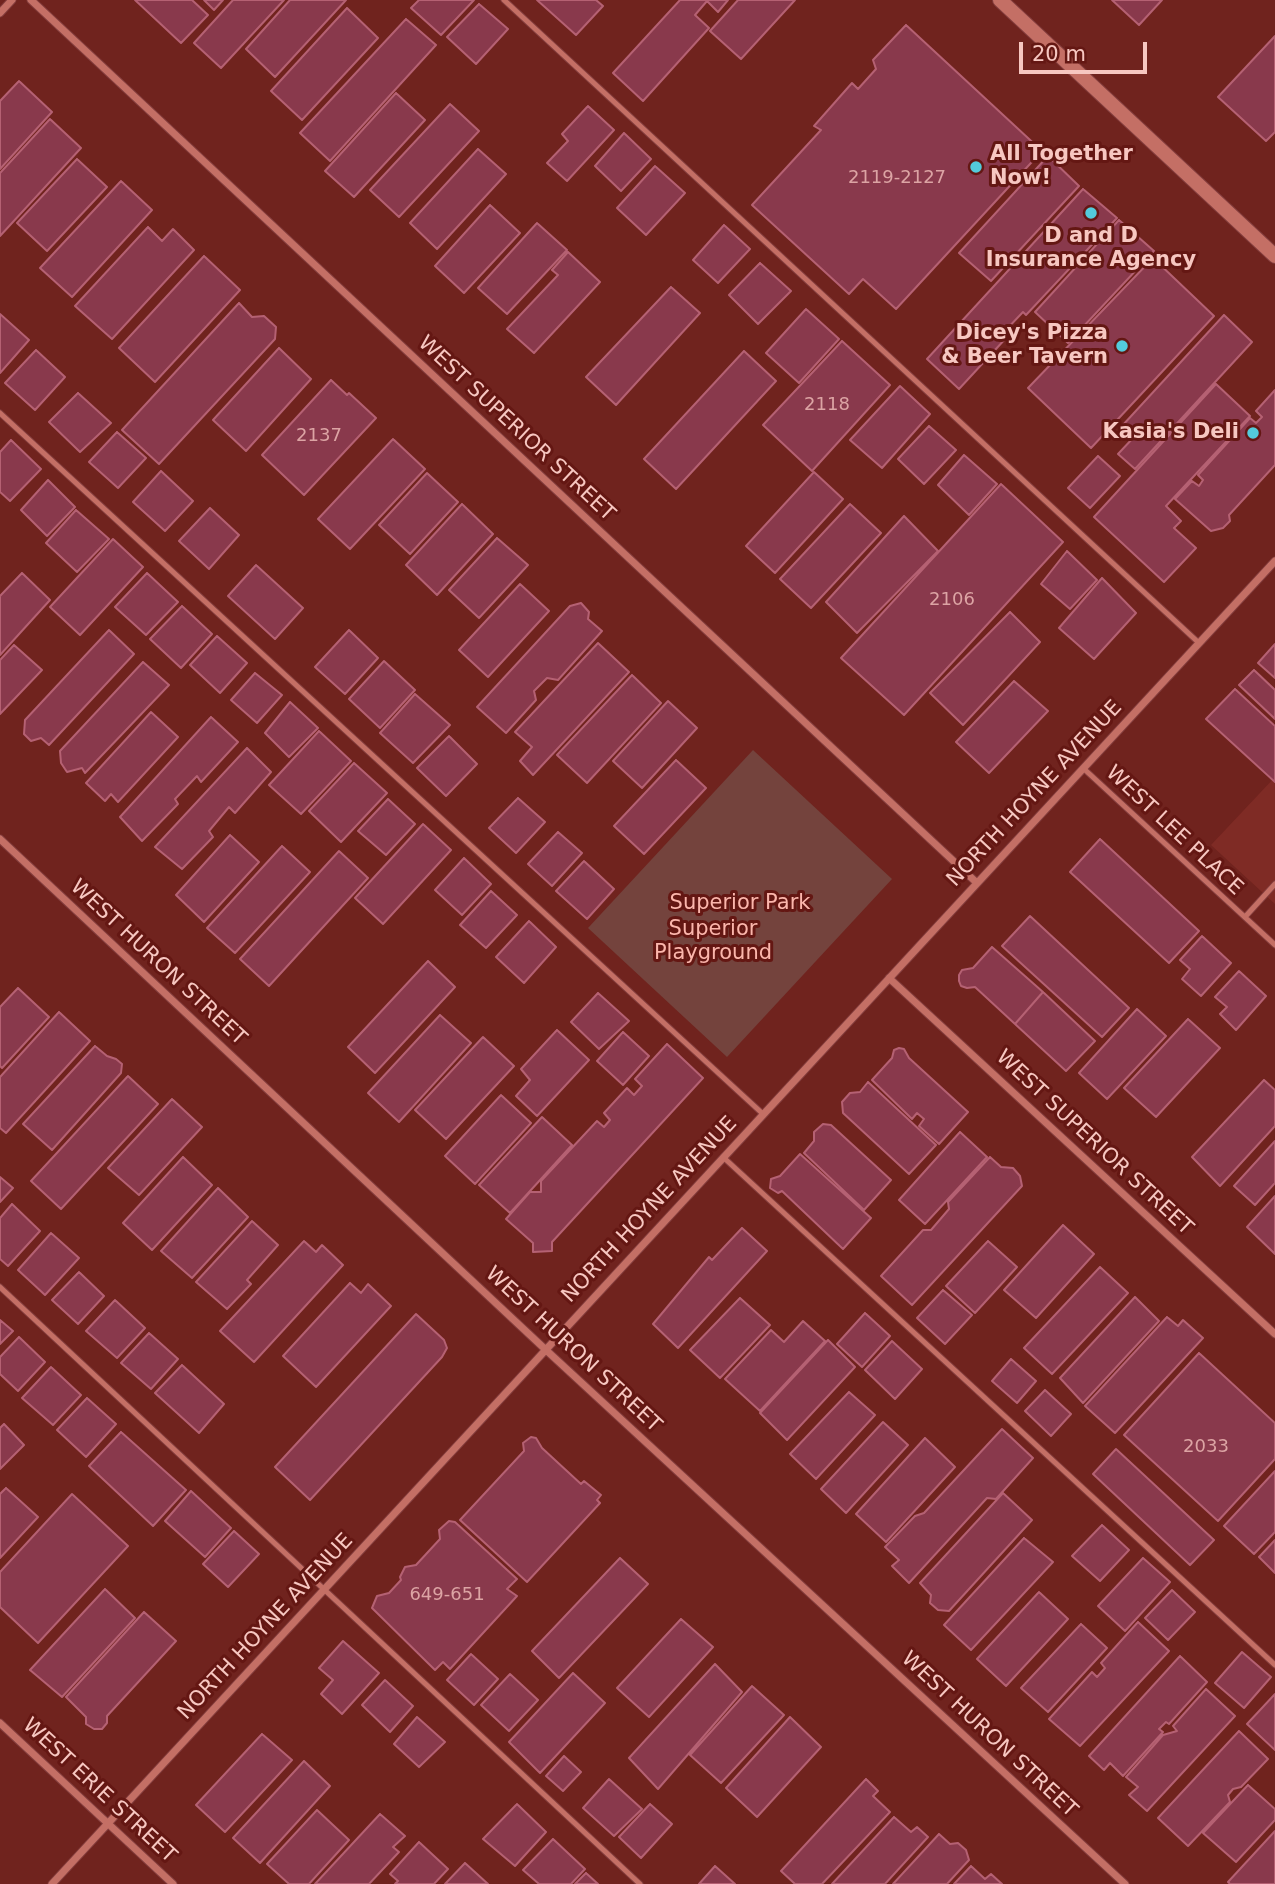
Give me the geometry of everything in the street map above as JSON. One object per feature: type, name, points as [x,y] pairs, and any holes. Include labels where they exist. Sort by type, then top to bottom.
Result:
[{"type":"main road","points":[[1000,0],[1275,256]]},
{"type":"street","points":[[0,13],[12,0]]},
{"type":"street","name":"WEST SUPERIOR STREET","points":[[31,0],[977,883]]},
{"type":"street","name":"NORTH HOYNE AVENUE","points":[[52,1884],[1275,561]]},
{"type":"street","name":"WEST HURON STREET","points":[[0,839],[545,1350],[1125,1884]]},
{"type":"street","name":"WEST SUPERIOR STREET","points":[[889,978],[1275,1334]]},
{"type":"street","name":"WEST ERIE STREET","points":[[0,1723],[173,1884]]},
{"type":"lane","points":[[504,0],[1199,643]]},
{"type":"lane","points":[[0,414],[763,1114]]},
{"type":"lane","name":"WEST LEE PLACE","points":[[1083,768],[1275,945]]},
{"type":"lane","points":[[1245,917],[1275,884]]},
{"type":"lane","points":[[723,1157],[1275,1665]]},
{"type":"lane","points":[[0,1287],[640,1884]]},
{"type":"shaded area","points":[[1275,777],[1275,904],[1211,845]]},
{"type":"green space","name":"Superior Park","points":[[753,750],[892,879],[727,1057],[588,928]]},
{"type":"building","points":[[135,0],[192,0],[208,15],[181,43]]},
{"type":"building","points":[[204,0],[223,0],[214,10]]},
{"type":"building","points":[[233,0],[284,0],[221,68],[194,43]]},
{"type":"building","points":[[290,0],[346,0],[275,77],[246,49]]},
{"type":"building","points":[[419,0],[474,0],[441,35],[411,8]]},
{"type":"building","points":[[537,0],[596,0],[603,6],[576,35]]},
{"type":"building","points":[[680,0],[728,0],[718,12],[707,1],[695,15],[709,28],[643,101],[613,73]]},
{"type":"building","points":[[738,0],[795,0],[741,59],[710,31]]},
{"type":"building","points":[[1112,0],[1162,0],[1139,25]]},
{"type":"building","points":[[479,4],[508,29],[476,64],[447,37]]},
{"type":"building","points":[[347,8],[378,38],[302,120],[271,91]]},
{"type":"building","points":[[406,19],[436,45],[330,161],[300,133]]},
{"type":"building","points":[[906,25],[1042,151],[896,309],[863,279],[849,294],[752,205],[821,130],[814,126],[852,83],[858,89],[876,69],[873,60]]},
{"type":"building","points":[[1275,36],[1275,132],[1266,141],[1218,97]]},
{"type":"building","points":[[19,81],[52,112],[0,169],[0,101]]},
{"type":"building","points":[[396,93],[425,120],[354,197],[325,171]]},
{"type":"building","points":[[450,104],[479,131],[399,217],[370,190]]},
{"type":"building","points":[[588,106],[614,130],[567,181],[547,163],[568,141],[562,134]]},
{"type":"building","points":[[50,119],[81,148],[0,236],[0,173]]},
{"type":"building","points":[[624,133],[651,159],[621,191],[595,166]]},
{"type":"building","points":[[478,149],[506,174],[437,249],[410,223]]},
{"type":"building","points":[[1048,156],[1079,186],[991,281],[959,253]]},
{"type":"building","points":[[77,159],[107,187],[47,251],[17,223]]},
{"type":"building","points":[[655,166],[685,193],[646,235],[617,208]]},
{"type":"building","points":[[121,181],[152,210],[72,297],[40,268]]},
{"type":"building","points":[[1083,189],[1117,218],[1026,315],[1023,312],[1003,333],[1007,337],[959,389],[927,359]]},
{"type":"building","points":[[490,205],[520,233],[464,293],[435,266]]},
{"type":"building","points":[[1119,220],[1154,251],[1068,343],[1035,312]]},
{"type":"building","points":[[537,223],[567,250],[507,314],[478,288]]},
{"type":"building","points":[[724,225],[750,249],[718,283],[693,260]]},
{"type":"building","points":[[148,227],[162,241],[173,229],[194,250],[112,339],[75,306]]},
{"type":"building","points":[[568,252],[600,282],[534,353],[507,329],[558,275],[552,270]]},
{"type":"building","points":[[204,256],[240,290],[155,382],[119,348]]},
{"type":"building","points":[[1153,258],[1214,316],[1091,448],[1028,388]]},
{"type":"building","points":[[760,263],[791,291],[758,324],[729,295]]},
{"type":"building","points":[[671,287],[700,313],[616,405],[586,377]]},
{"type":"building","points":[[239,303],[252,317],[264,316],[276,327],[275,339],[159,464],[122,430]]},
{"type":"building","points":[[806,309],[839,339],[799,383],[766,353]]},
{"type":"building","points":[[0,314],[29,340],[0,373]]},
{"type":"building","points":[[1224,315],[1252,342],[1135,469],[1118,454],[1134,437],[1122,426]]},
{"type":"building","points":[[842,341],[890,385],[812,471],[763,425]]},
{"type":"building","points":[[279,348],[311,379],[246,451],[213,420]]},
{"type":"building","points":[[36,350],[65,377],[35,410],[5,383]]},
{"type":"building","points":[[744,351],[776,381],[676,489],[644,459]]},
{"type":"building","points":[[331,380],[376,418],[304,495],[262,455]]},
{"type":"building","points":[[1216,384],[1250,416],[1166,506],[1181,521],[1174,528],[1196,548],[1164,582],[1094,517]]},
{"type":"building","points":[[900,386],[930,414],[882,468],[850,440]]},
{"type":"building","points":[[1275,390],[1275,465],[1229,515],[1230,521],[1223,528],[1211,531],[1175,499],[1192,481],[1199,486],[1203,480],[1198,475],[1250,418],[1256,423],[1262,417],[1256,411]]},
{"type":"building","points":[[78,393],[111,423],[80,452],[49,422]]},
{"type":"building","points":[[929,426],[956,450],[924,484],[898,459]]},
{"type":"building","points":[[117,432],[146,458],[118,488],[89,462]]},
{"type":"building","points":[[393,439],[425,469],[350,549],[318,519]]},
{"type":"building","points":[[11,440],[41,469],[10,501],[0,492],[0,452]]},
{"type":"building","points":[[964,455],[997,484],[969,515],[938,485]]},
{"type":"building","points":[[1098,456],[1120,476],[1090,508],[1068,488]]},
{"type":"building","points":[[161,471],[193,501],[165,531],[133,502]]},
{"type":"building","points":[[814,472],[843,499],[775,573],[746,546]]},
{"type":"building","points":[[427,473],[458,502],[410,554],[379,525]]},
{"type":"building","points":[[48,480],[75,507],[47,536],[21,510]]},
{"type":"building","points":[[1001,484],[1063,542],[904,715],[841,658]]},
{"type":"building","points":[[462,504],[493,534],[437,595],[406,565]]},
{"type":"building","points":[[850,504],[881,533],[811,608],[780,579]]},
{"type":"building","points":[[210,508],[239,535],[209,569],[179,541]]},
{"type":"building","points":[[76,510],[109,539],[77,572],[46,543]]},
{"type":"building","points":[[904,516],[938,551],[857,633],[826,602]]},
{"type":"building","points":[[497,538],[528,565],[479,618],[449,590]]},
{"type":"building","points":[[113,539],[143,567],[80,635],[50,607]]},
{"type":"building","points":[[1067,551],[1097,580],[1070,609],[1041,584]]},
{"type":"building","points":[[256,565],[303,608],[275,639],[228,596]]},
{"type":"building","points":[[22,573],[50,600],[0,655],[0,596]]},
{"type":"building","points":[[147,573],[178,602],[146,635],[115,607]]},
{"type":"building","points":[[1102,578],[1136,613],[1094,659],[1059,628]]},
{"type":"building","points":[[520,584],[549,611],[488,677],[459,650]]},
{"type":"building","points":[[581,603],[589,612],[588,619],[602,631],[558,680],[547,678],[534,691],[536,700],[506,733],[477,707],[570,606]]},
{"type":"building","points":[[182,606],[212,634],[181,668],[150,639]]},
{"type":"building","points":[[1010,612],[1040,642],[963,725],[930,693]]},
{"type":"building","points":[[109,630],[134,654],[49,745],[41,738],[31,741],[24,734],[25,720]]},
{"type":"building","points":[[349,630],[378,658],[345,694],[315,667]]},
{"type":"building","points":[[217,636],[247,663],[220,693],[190,665]]},
{"type":"building","points":[[598,643],[629,672],[533,775],[520,761],[532,747],[515,732]]},
{"type":"building","points":[[1275,644],[1275,678],[1258,663]]},
{"type":"building","points":[[14,645],[42,670],[0,714],[0,660]]},
{"type":"building","points":[[384,661],[415,690],[380,728],[349,699]]},
{"type":"building","points":[[143,662],[169,685],[85,773],[82,768],[67,772],[61,763],[60,751]]},
{"type":"building","points":[[1254,670],[1275,690],[1275,719],[1239,685]]},
{"type":"building","points":[[255,673],[282,695],[257,723],[231,700]]},
{"type":"building","points":[[632,675],[661,703],[587,783],[557,755]]},
{"type":"building","points":[[1014,681],[1048,711],[989,773],[956,742]]},
{"type":"building","points":[[1235,689],[1275,726],[1275,782],[1206,719]]},
{"type":"building","points":[[415,694],[450,725],[413,763],[380,733]]},
{"type":"building","points":[[668,701],[697,728],[642,788],[613,761]]},
{"type":"building","points":[[290,702],[318,728],[289,757],[265,733]]},
{"type":"building","points":[[151,712],[178,737],[118,802],[111,794],[105,801],[86,783]]},
{"type":"building","points":[[211,717],[238,742],[201,782],[197,776],[175,799],[178,804],[142,841],[120,817]]},
{"type":"building","points":[[319,731],[351,761],[301,814],[269,785]]},
{"type":"building","points":[[449,736],[477,764],[446,796],[417,768]]},
{"type":"building","points":[[247,748],[271,772],[235,813],[229,807],[209,831],[213,837],[182,869],[155,847]]},
{"type":"building","points":[[676,760],[706,788],[644,854],[614,826]]},
{"type":"building","points":[[354,763],[387,793],[341,842],[309,811]]},
{"type":"building","points":[[518,798],[545,822],[516,853],[489,828]]},
{"type":"building","points":[[388,799],[415,824],[386,855],[358,831]]},
{"type":"building","points":[[423,824],[451,850],[383,924],[355,898]]},
{"type":"building","points":[[558,832],[582,853],[552,886],[528,864]]},
{"type":"building","points":[[230,835],[259,862],[204,922],[176,895]]},
{"type":"building","points":[[1100,839],[1199,931],[1169,963],[1070,872]]},
{"type":"building","points":[[282,846],[310,872],[235,953],[207,928]]},
{"type":"building","points":[[339,851],[368,878],[269,986],[240,959]]},
{"type":"building","points":[[464,858],[491,884],[462,915],[435,890]]},
{"type":"building","points":[[584,861],[614,889],[587,919],[556,891]]},
{"type":"building","points":[[491,891],[517,915],[486,948],[460,925]]},
{"type":"building","points":[[1030,916],[1129,1008],[1102,1037],[1002,946]]},
{"type":"building","points":[[529,921],[556,947],[524,983],[496,957]]},
{"type":"building","points":[[1202,936],[1231,963],[1201,996],[1182,979],[1190,969],[1180,960]]},
{"type":"building","points":[[992,947],[1043,992],[1015,1024],[975,987],[961,986],[959,981],[962,970],[973,968]]},
{"type":"building","points":[[428,961],[455,987],[375,1073],[348,1047]]},
{"type":"building","points":[[1239,971],[1266,996],[1236,1030],[1220,1014],[1227,1007],[1215,997]]},
{"type":"building","points":[[18,988],[49,1017],[2,1068],[0,1007]]},
{"type":"building","points":[[1043,992],[1095,1041],[1066,1071],[1015,1024]]},
{"type":"building","points":[[598,993],[629,1021],[599,1049],[571,1022]]},
{"type":"building","points":[[1137,1009],[1166,1036],[1107,1099],[1079,1073]]},
{"type":"building","points":[[59,1012],[90,1041],[6,1133],[0,1128],[0,1077]]},
{"type":"building","points":[[440,1015],[471,1043],[399,1122],[368,1093]]},
{"type":"building","points":[[1188,1019],[1220,1048],[1156,1117],[1124,1088]]},
{"type":"building","points":[[557,1030],[589,1060],[537,1116],[516,1096],[530,1080],[521,1069]]},
{"type":"building","points":[[623,1032],[649,1056],[623,1085],[597,1061]]},
{"type":"building","points":[[483,1037],[514,1066],[446,1139],[415,1110]]},
{"type":"building","points":[[667,1044],[703,1078],[552,1242],[552,1251],[533,1252],[533,1243],[506,1219],[530,1192],[541,1192],[541,1181],[597,1121],[604,1127],[610,1120],[604,1113],[627,1088],[634,1095],[642,1086],[635,1079]]},
{"type":"building","points":[[95,1046],[122,1064],[121,1073],[52,1150],[23,1124]]},
{"type":"building","points":[[904,1049],[909,1058],[968,1112],[939,1144],[919,1126],[924,1119],[917,1113],[912,1119],[872,1080],[892,1058],[894,1050]]},
{"type":"building","points":[[128,1076],[158,1104],[61,1209],[31,1181]]},
{"type":"building","points":[[1264,1080],[1275,1090],[1275,1126],[1220,1186],[1192,1157]]},
{"type":"building","points":[[868,1082],[936,1145],[909,1174],[843,1113],[842,1102],[850,1093],[860,1092]]},
{"type":"building","points":[[501,1095],[531,1123],[475,1184],[445,1156]]},
{"type":"building","points":[[172,1099],[202,1127],[139,1195],[108,1168]]},
{"type":"building","points":[[542,1117],[572,1145],[510,1213],[479,1185]]},
{"type":"building","points":[[823,1124],[831,1125],[891,1180],[864,1210],[804,1153],[814,1141],[814,1132]]},
{"type":"building","points":[[960,1132],[987,1157],[925,1224],[899,1200]]},
{"type":"building","points":[[1275,1141],[1275,1183],[1255,1205],[1234,1186]]},
{"type":"building","points":[[800,1154],[871,1218],[843,1249],[782,1191],[778,1193],[770,1188],[771,1179],[780,1176]]},
{"type":"building","points":[[183,1157],[212,1185],[152,1250],[123,1223]]},
{"type":"building","points":[[990,1157],[1001,1167],[1013,1168],[1020,1176],[1022,1186],[912,1305],[881,1276],[923,1230],[931,1230],[949,1209],[948,1202]]},
{"type":"building","points":[[0,1177],[13,1188],[0,1202]]},
{"type":"building","points":[[218,1188],[248,1217],[192,1278],[161,1251]]},
{"type":"building","points":[[1275,1196],[1275,1254],[1247,1227]]},
{"type":"building","points":[[12,1204],[40,1231],[8,1266],[0,1259],[0,1218]]},
{"type":"building","points":[[252,1221],[278,1245],[247,1280],[251,1284],[227,1309],[196,1282]]},
{"type":"building","points":[[1063,1225],[1094,1254],[1036,1318],[1004,1290]]},
{"type":"building","points":[[742,1228],[767,1251],[678,1348],[653,1324],[709,1257],[712,1260]]},
{"type":"building","points":[[51,1233],[79,1258],[45,1295],[18,1270]]},
{"type":"building","points":[[304,1241],[316,1252],[322,1245],[343,1265],[254,1362],[220,1331]]},
{"type":"building","points":[[988,1241],[1017,1267],[975,1313],[946,1286]]},
{"type":"building","points":[[1100,1267],[1128,1293],[1052,1374],[1024,1348]]},
{"type":"building","points":[[79,1272],[104,1296],[78,1324],[52,1300]]},
{"type":"building","points":[[350,1283],[361,1293],[368,1284],[391,1306],[316,1387],[283,1356]]},
{"type":"building","points":[[943,1290],[972,1315],[945,1344],[917,1318]]},
{"type":"building","points":[[1135,1297],[1159,1321],[1083,1403],[1060,1378]]},
{"type":"building","points":[[740,1298],[770,1325],[720,1378],[690,1350]]},
{"type":"building","points":[[115,1300],[145,1328],[117,1358],[86,1331]]},
{"type":"building","points":[[865,1313],[890,1336],[862,1367],[837,1344]]},
{"type":"building","points":[[416,1314],[444,1340],[447,1348],[442,1357],[310,1500],[275,1467]]},
{"type":"building","points":[[1167,1317],[1178,1326],[1183,1320],[1203,1338],[1115,1433],[1085,1406]]},
{"type":"building","points":[[0,1320],[13,1331],[0,1344]]},
{"type":"building","points":[[803,1321],[825,1341],[760,1411],[725,1379],[771,1330],[784,1342]]},
{"type":"building","points":[[149,1333],[178,1359],[151,1389],[121,1363]]},
{"type":"building","points":[[19,1337],[45,1362],[18,1391],[0,1374],[0,1357]]},
{"type":"building","points":[[828,1340],[855,1367],[787,1440],[760,1413]]},
{"type":"building","points":[[892,1341],[922,1369],[895,1399],[865,1370]]},
{"type":"building","points":[[1199,1353],[1275,1423],[1275,1459],[1218,1521],[1124,1435]]},
{"type":"building","points":[[1011,1359],[1036,1381],[1017,1403],[992,1381]]},
{"type":"building","points":[[182,1365],[224,1404],[199,1433],[155,1393]]},
{"type":"building","points":[[51,1367],[81,1395],[53,1425],[22,1398]]},
{"type":"building","points":[[1045,1390],[1071,1414],[1051,1436],[1025,1411]]},
{"type":"building","points":[[849,1392],[875,1415],[816,1479],[790,1454]]},
{"type":"building","points":[[87,1398],[116,1424],[86,1457],[57,1430]]},
{"type":"building","points":[[883,1422],[908,1445],[846,1513],[821,1489]]},
{"type":"building","points":[[4,1424],[24,1445],[0,1469],[0,1428]]},
{"type":"building","points":[[1002,1429],[1033,1458],[996,1499],[987,1498],[909,1583],[892,1566],[899,1560],[885,1547],[915,1516],[924,1513]]},
{"type":"building","points":[[121,1432],[186,1490],[153,1526],[89,1466]]},
{"type":"building","points":[[531,1437],[536,1438],[542,1448],[581,1484],[584,1481],[601,1495],[597,1500],[600,1503],[527,1582],[460,1520],[524,1451],[523,1443]]},
{"type":"building","points":[[925,1438],[955,1467],[886,1542],[856,1514]]},
{"type":"building","points":[[1116,1449],[1214,1540],[1190,1565],[1093,1474]]},
{"type":"building","points":[[1275,1471],[1275,1532],[1254,1554],[1224,1526]]},
{"type":"building","points":[[6,1488],[38,1517],[0,1558],[0,1494]]},
{"type":"building","points":[[191,1491],[231,1528],[205,1557],[165,1521]]},
{"type":"building","points":[[1003,1493],[1032,1520],[949,1611],[938,1610],[930,1603],[931,1595],[920,1583]]},
{"type":"building","points":[[72,1494],[128,1546],[38,1643],[0,1607],[0,1572]]},
{"type":"building","points":[[449,1521],[455,1522],[517,1579],[507,1589],[517,1596],[450,1669],[443,1662],[435,1670],[372,1608],[377,1596],[389,1593],[401,1580],[405,1567],[416,1565],[440,1539],[439,1530]]},
{"type":"building","points":[[1102,1525],[1129,1550],[1100,1581],[1072,1556]]},
{"type":"building","points":[[234,1531],[259,1554],[228,1587],[203,1564]]},
{"type":"building","points":[[1024,1538],[1053,1562],[971,1650],[944,1625]]},
{"type":"building","points":[[1275,1540],[1275,1573],[1259,1557]]},
{"type":"building","points":[[620,1558],[648,1584],[559,1678],[532,1651]]},
{"type":"building","points":[[1143,1558],[1170,1582],[1125,1631],[1098,1606]]},
{"type":"building","points":[[105,1589],[135,1618],[62,1697],[30,1670]]},
{"type":"building","points":[[1172,1590],[1195,1612],[1168,1640],[1145,1618]]},
{"type":"building","points":[[1039,1592],[1068,1619],[1006,1686],[977,1659]]},
{"type":"building","points":[[144,1612],[176,1641],[107,1716],[107,1723],[102,1729],[94,1729],[86,1724],[86,1717],[66,1697]]},
{"type":"building","points":[[681,1619],[713,1647],[649,1717],[617,1688]]},
{"type":"building","points":[[1138,1622],[1169,1651],[1080,1746],[1049,1719],[1092,1672],[1097,1677],[1105,1668],[1101,1663]]},
{"type":"building","points":[[1081,1624],[1107,1648],[1048,1712],[1021,1688]]},
{"type":"building","points":[[343,1641],[379,1673],[342,1714],[321,1694],[333,1680],[319,1668]]},
{"type":"building","points":[[1242,1652],[1271,1677],[1244,1708],[1215,1683]]},
{"type":"building","points":[[471,1654],[498,1679],[474,1705],[447,1680]]},
{"type":"building","points":[[1180,1656],[1207,1682],[1169,1724],[1166,1722],[1159,1729],[1163,1732],[1123,1776],[1110,1763],[1104,1770],[1089,1756]]},
{"type":"building","points":[[715,1664],[742,1692],[658,1789],[629,1758]]},
{"type":"building","points":[[573,1673],[605,1703],[540,1773],[509,1742]]},
{"type":"building","points":[[510,1674],[538,1700],[509,1731],[481,1705]]},
{"type":"building","points":[[385,1680],[413,1706],[390,1732],[362,1705]]},
{"type":"building","points":[[752,1686],[784,1715],[721,1783],[690,1755]]},
{"type":"building","points":[[1206,1689],[1235,1716],[1147,1811],[1129,1795],[1138,1787],[1126,1777],[1163,1735],[1177,1731],[1173,1726]]},
{"type":"building","points":[[1275,1694],[1275,1750],[1247,1724]]},
{"type":"building","points":[[417,1717],[445,1742],[419,1767],[394,1744]]},
{"type":"building","points":[[790,1717],[821,1747],[757,1817],[726,1788]]},
{"type":"building","points":[[1239,1731],[1268,1759],[1241,1787],[1233,1789],[1228,1795],[1230,1802],[1188,1846],[1158,1818]]},
{"type":"building","points":[[262,1734],[292,1760],[225,1832],[196,1805]]},
{"type":"building","points":[[564,1756],[581,1772],[563,1791],[546,1776]]},
{"type":"building","points":[[304,1761],[330,1786],[260,1863],[233,1838]]},
{"type":"building","points":[[609,1779],[642,1809],[614,1836],[583,1808]]},
{"type":"building","points":[[866,1779],[878,1791],[873,1796],[890,1812],[822,1884],[795,1884],[781,1871]]},
{"type":"building","points":[[1248,1785],[1275,1809],[1275,1820],[1236,1862],[1203,1833]]},
{"type":"building","points":[[517,1804],[546,1832],[515,1866],[483,1839]]},
{"type":"building","points":[[650,1804],[672,1824],[641,1858],[619,1837]]},
{"type":"building","points":[[317,1810],[349,1840],[309,1884],[289,1884],[267,1864]]},
{"type":"building","points":[[380,1814],[405,1836],[393,1847],[399,1852],[369,1884],[315,1884]]},
{"type":"building","points":[[894,1817],[911,1832],[917,1827],[928,1837],[885,1884],[832,1884]]},
{"type":"building","points":[[1275,1831],[1275,1884],[1230,1884],[1228,1882]]},
{"type":"building","points":[[939,1834],[950,1844],[958,1843],[966,1850],[969,1860],[947,1884],[893,1884]]},
{"type":"building","points":[[553,1839],[585,1869],[571,1884],[539,1884],[523,1870]]},
{"type":"building","points":[[419,1842],[448,1869],[434,1884],[395,1884],[398,1881],[390,1874]]},
{"type":"building","points":[[465,1863],[488,1884],[445,1884]]},
{"type":"building","points":[[715,1866],[735,1884],[699,1884]]},
{"type":"building","points":[[971,1866],[985,1879],[991,1874],[1002,1884],[954,1884]]},
{"type":"building","points":[[586,1873],[598,1884],[575,1884]]},
{"type":"place","name":"All Together Now!","points":[[976,167]]},
{"type":"place","name":"D and D Insurance Agency","points":[[1091,213]]},
{"type":"place","name":"Dicey's Pizza & Beer Tavern","points":[[1122,346]]},
{"type":"place","name":"Kasia's Deli","points":[[1253,433]]},
{"type":"park label","name":"Superior Playground","points":[[713,942]]}]
